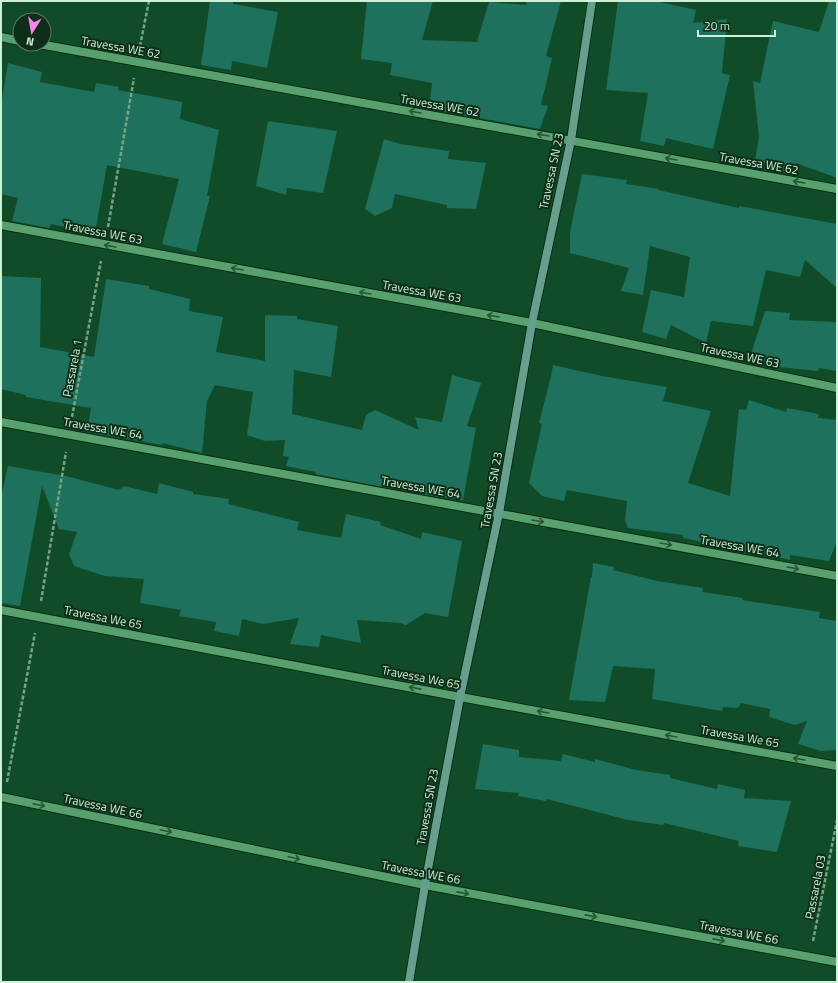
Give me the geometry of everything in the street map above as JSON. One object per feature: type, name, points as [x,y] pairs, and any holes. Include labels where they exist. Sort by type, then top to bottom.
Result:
[{"type":"main road","name":"Travessa SN 23","points":[[409,982],[425,885],[460,697],[499,514],[532,323],[571,140],[592,1]]},
{"type":"street","points":[[1,37],[12,39]]},
{"type":"street","name":"Travessa WE 62","points":[[52,46],[837,189]]},
{"type":"street","name":"Travessa WE 63","points":[[1,225],[532,323],[837,388]]},
{"type":"street","name":"Travessa WE 64","points":[[1,422],[837,576]]},
{"type":"street","name":"Travessa We 65","points":[[1,610],[460,697],[837,766]]},
{"type":"street","name":"Travessa WE 66","points":[[2,797],[425,885],[837,962]]},
{"type":"path","name":"Passarela 1","points":[[2,797],[38,617],[69,434],[149,1]]},
{"type":"path","name":"Passarela 03","points":[[810,957],[837,820]]},
{"type":"building","points":[[210,1],[233,1],[233,4],[278,12],[267,68],[232,61],[231,70],[201,65]]},
{"type":"building","points":[[367,1],[433,1],[422,40],[477,42],[489,2],[526,5],[527,1],[561,1],[546,56],[552,58],[541,105],[548,106],[540,129],[429,109],[432,83],[390,75],[392,63],[361,59]]},
{"type":"building","points":[[618,1],[655,1],[696,10],[693,23],[727,19],[722,73],[730,75],[713,149],[666,138],[664,146],[640,141],[648,93],[606,90]]},
{"type":"building","points":[[829,1],[837,1],[837,178],[796,163],[793,175],[755,160],[759,138],[753,81],[760,83],[773,21],[819,32]]},
{"type":"building","points":[[8,63],[42,72],[40,82],[94,92],[96,83],[119,87],[118,90],[182,102],[180,119],[219,130],[207,196],[210,196],[196,252],[162,244],[179,179],[107,165],[95,233],[51,224],[49,228],[12,221],[18,198],[1,194],[1,105]]},
{"type":"building","points":[[268,121],[337,131],[323,193],[287,188],[286,195],[256,186]]},
{"type":"building","points":[[384,139],[400,144],[449,151],[448,159],[486,163],[476,209],[447,208],[447,205],[395,194],[392,208],[375,216],[365,209]]},
{"type":"building","points":[[582,174],[627,180],[626,184],[659,189],[658,190],[739,208],[739,206],[837,224],[837,288],[805,260],[800,277],[766,270],[753,326],[711,321],[706,343],[671,325],[666,339],[642,332],[651,290],[684,297],[690,257],[650,246],[643,295],[621,291],[629,268],[570,253],[570,232]]},
{"type":"building","points":[[1,276],[41,278],[40,347],[94,357],[106,279],[149,286],[149,289],[190,299],[189,311],[223,317],[216,352],[265,361],[265,315],[297,316],[297,319],[338,326],[331,377],[294,370],[292,414],[362,430],[366,415],[375,410],[419,430],[415,417],[442,422],[452,375],[481,383],[467,426],[476,428],[463,500],[427,495],[425,493],[389,488],[315,474],[316,472],[286,466],[289,457],[283,456],[285,440],[265,441],[247,435],[253,392],[215,385],[207,401],[202,453],[163,443],[162,445],[87,432],[91,408],[26,397],[26,395],[1,389]]},
{"type":"building","points":[[765,311],[790,313],[789,320],[837,322],[837,371],[819,368],[818,371],[779,367],[750,357]]},
{"type":"building","points":[[553,365],[602,376],[667,387],[663,401],[711,411],[688,483],[730,496],[739,409],[746,410],[749,400],[786,412],[787,408],[819,414],[818,418],[837,420],[837,541],[829,561],[790,555],[790,560],[683,538],[683,535],[628,528],[625,520],[627,501],[567,490],[564,501],[542,496],[529,483],[542,424],[539,423]]},
{"type":"building","points":[[8,466],[66,476],[119,490],[124,486],[157,494],[159,483],[193,492],[193,494],[229,499],[228,504],[299,522],[297,530],[341,538],[346,514],[381,522],[380,525],[421,539],[422,532],[462,541],[448,617],[425,613],[406,625],[400,623],[357,620],[361,643],[321,635],[319,647],[290,644],[299,618],[263,624],[242,619],[239,636],[214,631],[216,622],[179,616],[181,610],[140,603],[144,579],[105,576],[74,566],[69,554],[77,532],[59,529],[42,486],[20,606],[1,603],[1,497]]},
{"type":"building","points":[[593,563],[614,567],[613,570],[657,581],[703,588],[702,592],[743,598],[742,600],[820,612],[819,618],[837,621],[837,750],[821,751],[798,744],[807,721],[795,725],[769,717],[770,709],[741,703],[738,708],[723,707],[722,711],[652,699],[655,669],[613,666],[605,702],[569,700],[592,577]]},
{"type":"building","points":[[483,744],[519,750],[519,757],[561,761],[563,754],[595,762],[595,759],[636,770],[670,775],[670,778],[717,789],[718,784],[745,790],[744,798],[791,801],[777,852],[738,846],[739,841],[664,823],[663,825],[628,820],[547,799],[546,801],[518,796],[519,793],[475,789]]}]
